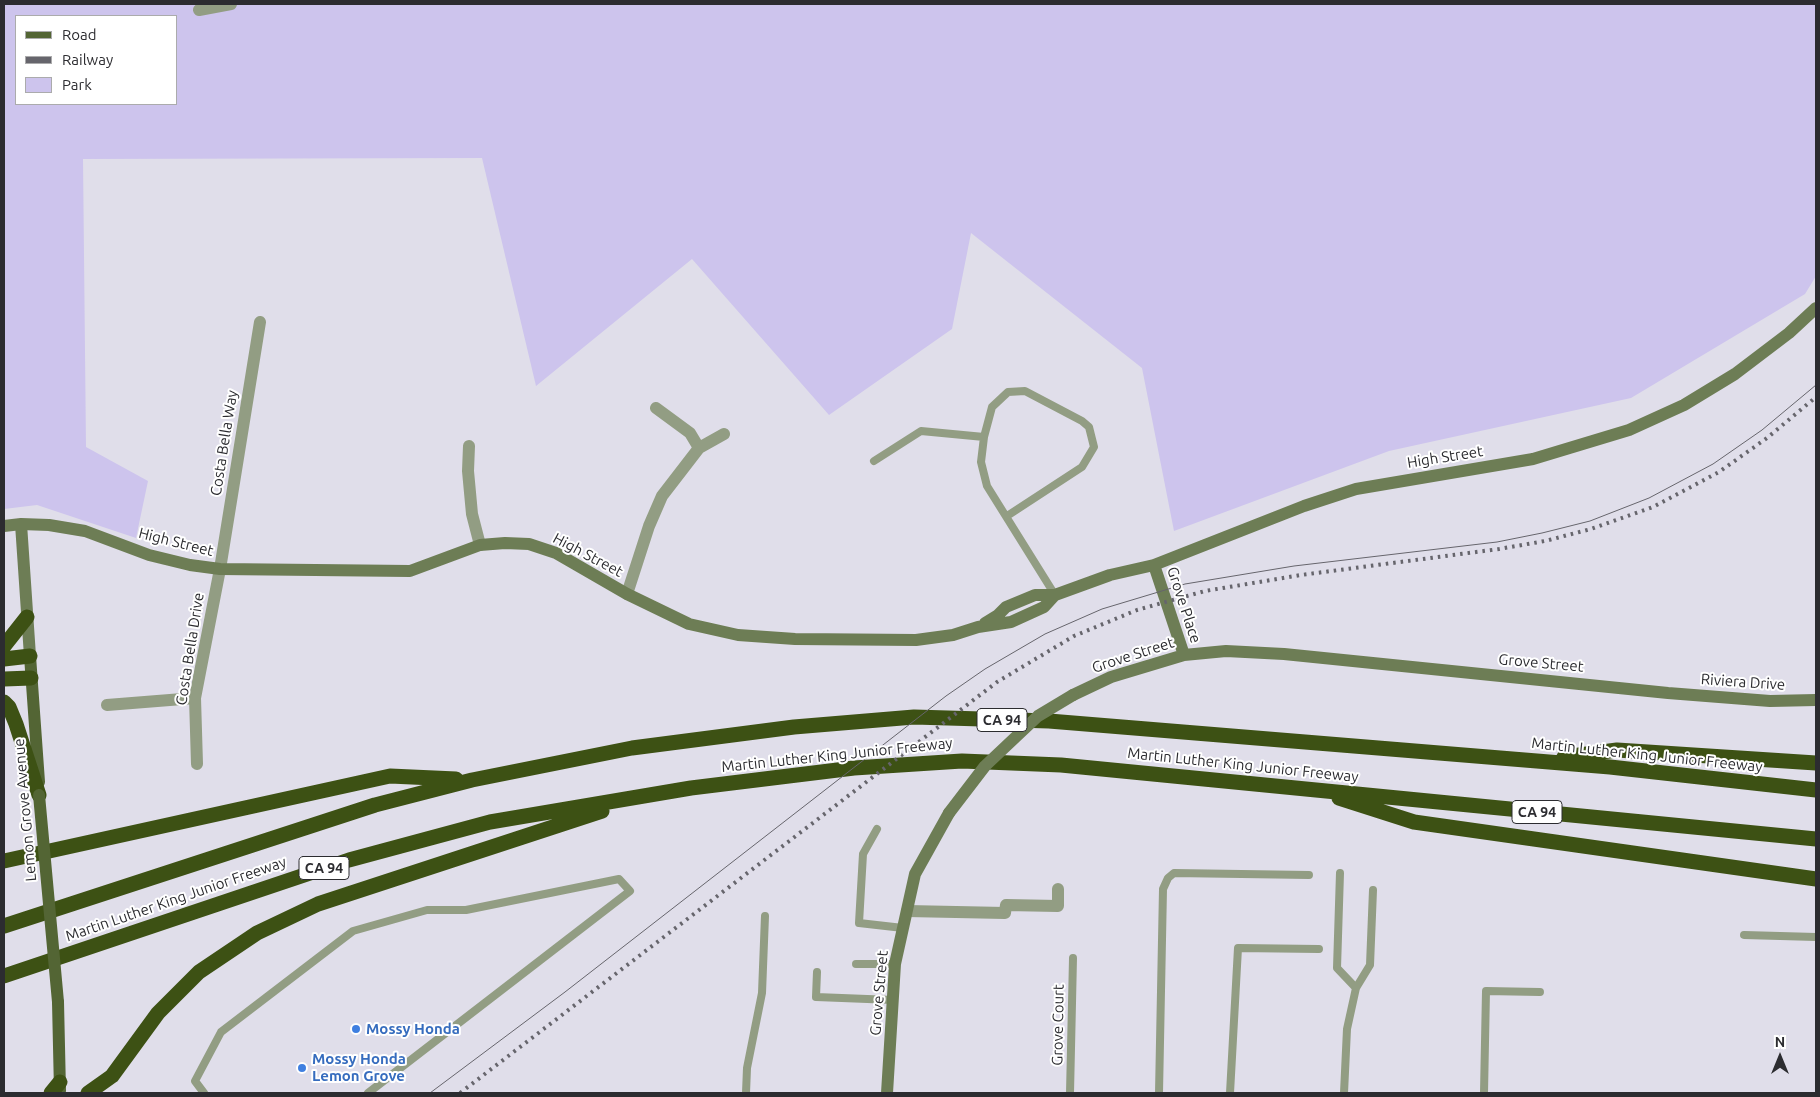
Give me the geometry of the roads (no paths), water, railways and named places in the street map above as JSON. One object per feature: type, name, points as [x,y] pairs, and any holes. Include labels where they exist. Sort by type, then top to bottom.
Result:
[{"type":"highway","points":[[4,646],[27,617]]},
{"type":"highway","points":[[4,659],[30,656]]},
{"type":"highway","points":[[4,680],[31,678]]},
{"type":"highway","points":[[4,702],[9,707],[16,724],[40,795]]},
{"type":"highway","name":"Martin Luther King Junior Freeway","points":[[4,926],[375,805],[472,780],[632,748],[794,727],[914,717],[1049,721],[1535,761],[1816,790]]},
{"type":"highway","points":[[1535,761],[1617,750],[1816,763]]},
{"type":"highway","name":"Martin Luther King Junior Freeway","points":[[4,976],[349,860],[490,822],[653,794],[854,768],[962,760],[1061,765],[1816,839]]},
{"type":"highway","points":[[4,861],[390,776],[472,780]]},
{"type":"highway","points":[[1306,788],[1414,822],[1816,879]]},
{"type":"highway","points":[[88,1093],[112,1076],[158,1013],[199,972],[257,933],[318,904],[653,794]]},
{"type":"main road","name":"High Street","points":[[4,526],[21,524],[48,525],[85,531],[150,555],[190,565],[220,569],[410,571],[480,546],[504,543],[529,544],[556,554],[627,594],[689,624],[738,634],[796,638],[916,640],[1011,622],[1044,607],[1055,595],[1110,575],[1154,565],[1304,506],[1356,489],[1533,459],[1629,430],[1684,405],[1735,374],[1783,339],[1816,308]]},
{"type":"main road","name":"Lemon Grove Avenue","points":[[21,524],[40,795],[58,1002],[57,1090]]},
{"type":"main road","name":"Grove Place","points":[[1154,565],[1184,655]]},
{"type":"main road","name":"Grove Street","points":[[887,1093],[895,964],[915,874],[949,813],[985,766],[1038,716],[1073,695],[1111,677],[1184,655],[1226,651],[1284,654],[1668,693]]},
{"type":"main road","name":"Riviera Drive","points":[[1668,693],[1770,701],[1816,700]]},
{"type":"street","points":[[199,10],[231,4]]},
{"type":"street","name":"Costa Bella Way","points":[[220,569],[260,322]]},
{"type":"street","points":[[656,408],[690,433],[699,448]]},
{"type":"street","points":[[627,594],[649,526],[662,496],[699,448],[724,434]]},
{"type":"street","points":[[469,446],[468,471],[472,514],[480,546]]},
{"type":"street","name":"Costa Bella Drive","points":[[197,764],[195,698],[220,569]]},
{"type":"street","points":[[107,705],[195,698]]},
{"type":"street","points":[[907,911],[1005,913],[1006,905],[1058,906],[1058,889]]},
{"type":"lane","points":[[1007,516],[1082,467],[1094,447],[1089,428],[1082,421],[1025,391],[1008,392],[992,406],[984,437],[981,462],[988,486],[1055,595]]},
{"type":"lane","points":[[874,461],[921,431],[984,437]]},
{"type":"lane","points":[[877,829],[863,854],[859,923],[903,928]]},
{"type":"lane","points":[[1159,1093],[1163,889],[1168,878],[1174,873],[1309,875]]},
{"type":"lane","points":[[1340,873],[1338,968],[1356,988]]},
{"type":"lane","points":[[204,1093],[195,1081],[221,1032],[353,931],[426,910],[466,910],[619,878],[630,891],[377,1089],[368,1093]]},
{"type":"lane","points":[[1344,1093],[1347,1030],[1356,988],[1370,965],[1373,890]]},
{"type":"lane","points":[[746,1093],[747,1068],[762,993],[765,916]]},
{"type":"lane","points":[[1744,935],[1816,937]]},
{"type":"lane","points":[[1230,1093],[1238,948],[1319,949]]},
{"type":"lane","name":"Grove Court","points":[[1070,1093],[1073,958]]},
{"type":"lane","points":[[856,964],[895,964]]},
{"type":"lane","points":[[816,972],[816,996],[893,1000]]},
{"type":"lane","points":[[1484,1093],[1486,991],[1540,992]]},
{"type":"tram line","points":[[430,1093],[565,992],[946,696],[985,669],[1045,634],[1102,609],[1185,584],[1294,566],[1497,542],[1590,521],[1649,498],[1713,464],[1762,430],[1816,385]]},
{"type":"railway","points":[[460,1093],[997,682],[1074,636],[1137,610],[1205,591],[1301,575],[1499,549],[1545,541],[1591,529],[1653,507],[1719,472],[1767,438],[1816,397]]},
{"type":"place","name":"Mossy Honda","points":[[356,1029]]},
{"type":"place","name":"Mossy Honda Lemon Grove","points":[[302,1068]]}]
